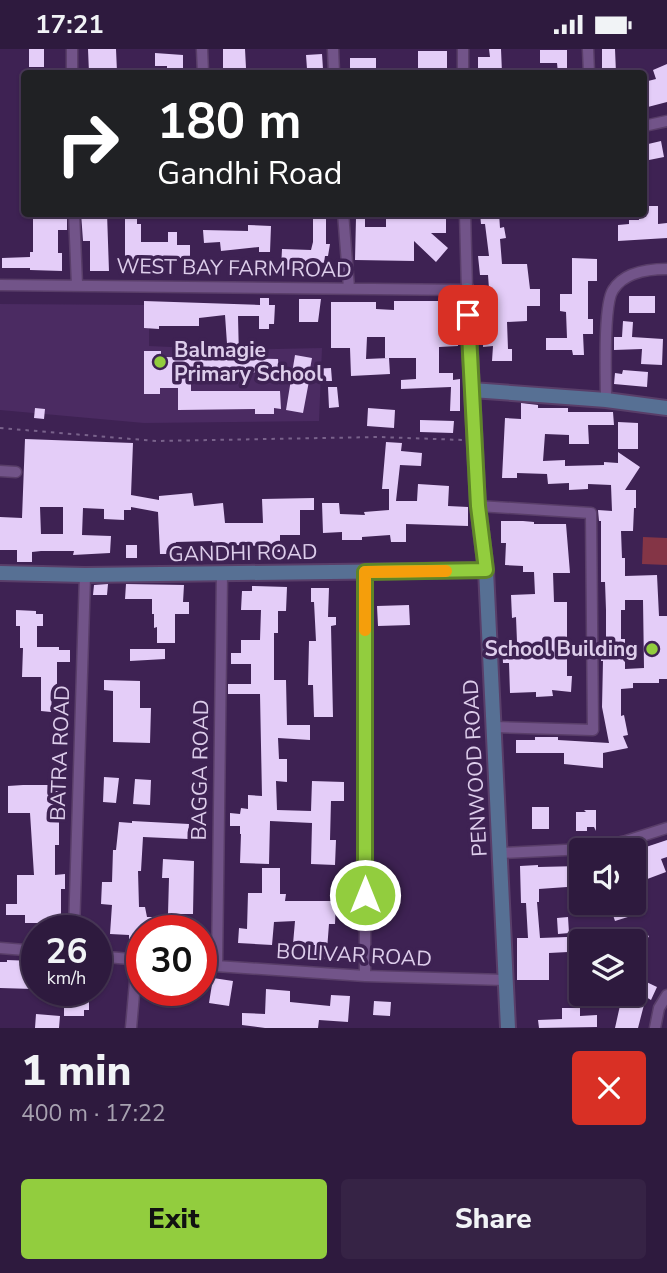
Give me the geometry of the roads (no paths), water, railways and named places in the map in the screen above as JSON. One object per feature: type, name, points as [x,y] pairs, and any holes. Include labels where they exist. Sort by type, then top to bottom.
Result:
[{"type":"street","points":[[72,49],[72,70]]},
{"type":"street","points":[[202,49],[203,70]]},
{"type":"street","points":[[333,49],[334,70]]},
{"type":"street","points":[[463,49],[463,70]]},
{"type":"street","points":[[589,49],[589,70]]},
{"type":"street","points":[[647,125],[667,121]]},
{"type":"street","points":[[74,217],[77,285]]},
{"type":"street","points":[[343,217],[349,289]]},
{"type":"street","name":"PENWOOD ROAD","points":[[465,217],[474,441],[486,570],[508,1028]]},
{"type":"street","points":[[606,400],[607,320],[612,291],[628,276],[654,269],[667,269]]},
{"type":"street","name":"WEST BAY FARM ROAD","points":[[0,285],[467,291]]},
{"type":"street","points":[[472,390],[606,400],[667,408]]},
{"type":"street","points":[[0,471],[16,472]]},
{"type":"street","points":[[478,506],[591,513],[593,730],[495,727]]},
{"type":"street","name":"GANDHI ROAD","points":[[0,573],[85,575],[486,570]]},
{"type":"street","points":[[365,572],[365,976]]},
{"type":"street","name":"BAGGA ROAD","points":[[217,966],[222,574]]},
{"type":"street","name":"BATRA ROAD","points":[[74,915],[85,575]]},
{"type":"street","points":[[501,853],[586,849],[626,841],[667,828]]},
{"type":"street","points":[[0,948],[21,950]]},
{"type":"street","name":"BOLIVAR ROAD","points":[[217,966],[365,976],[505,981]]},
{"type":"street","points":[[655,1028],[659,1008],[667,995]]},
{"type":"street","points":[[131,1028],[134,1006]]},
{"type":"place","name":"Balmagie Primary School","points":[[160,362]]},
{"type":"place","name":"School Building","points":[[652,649]]}]
